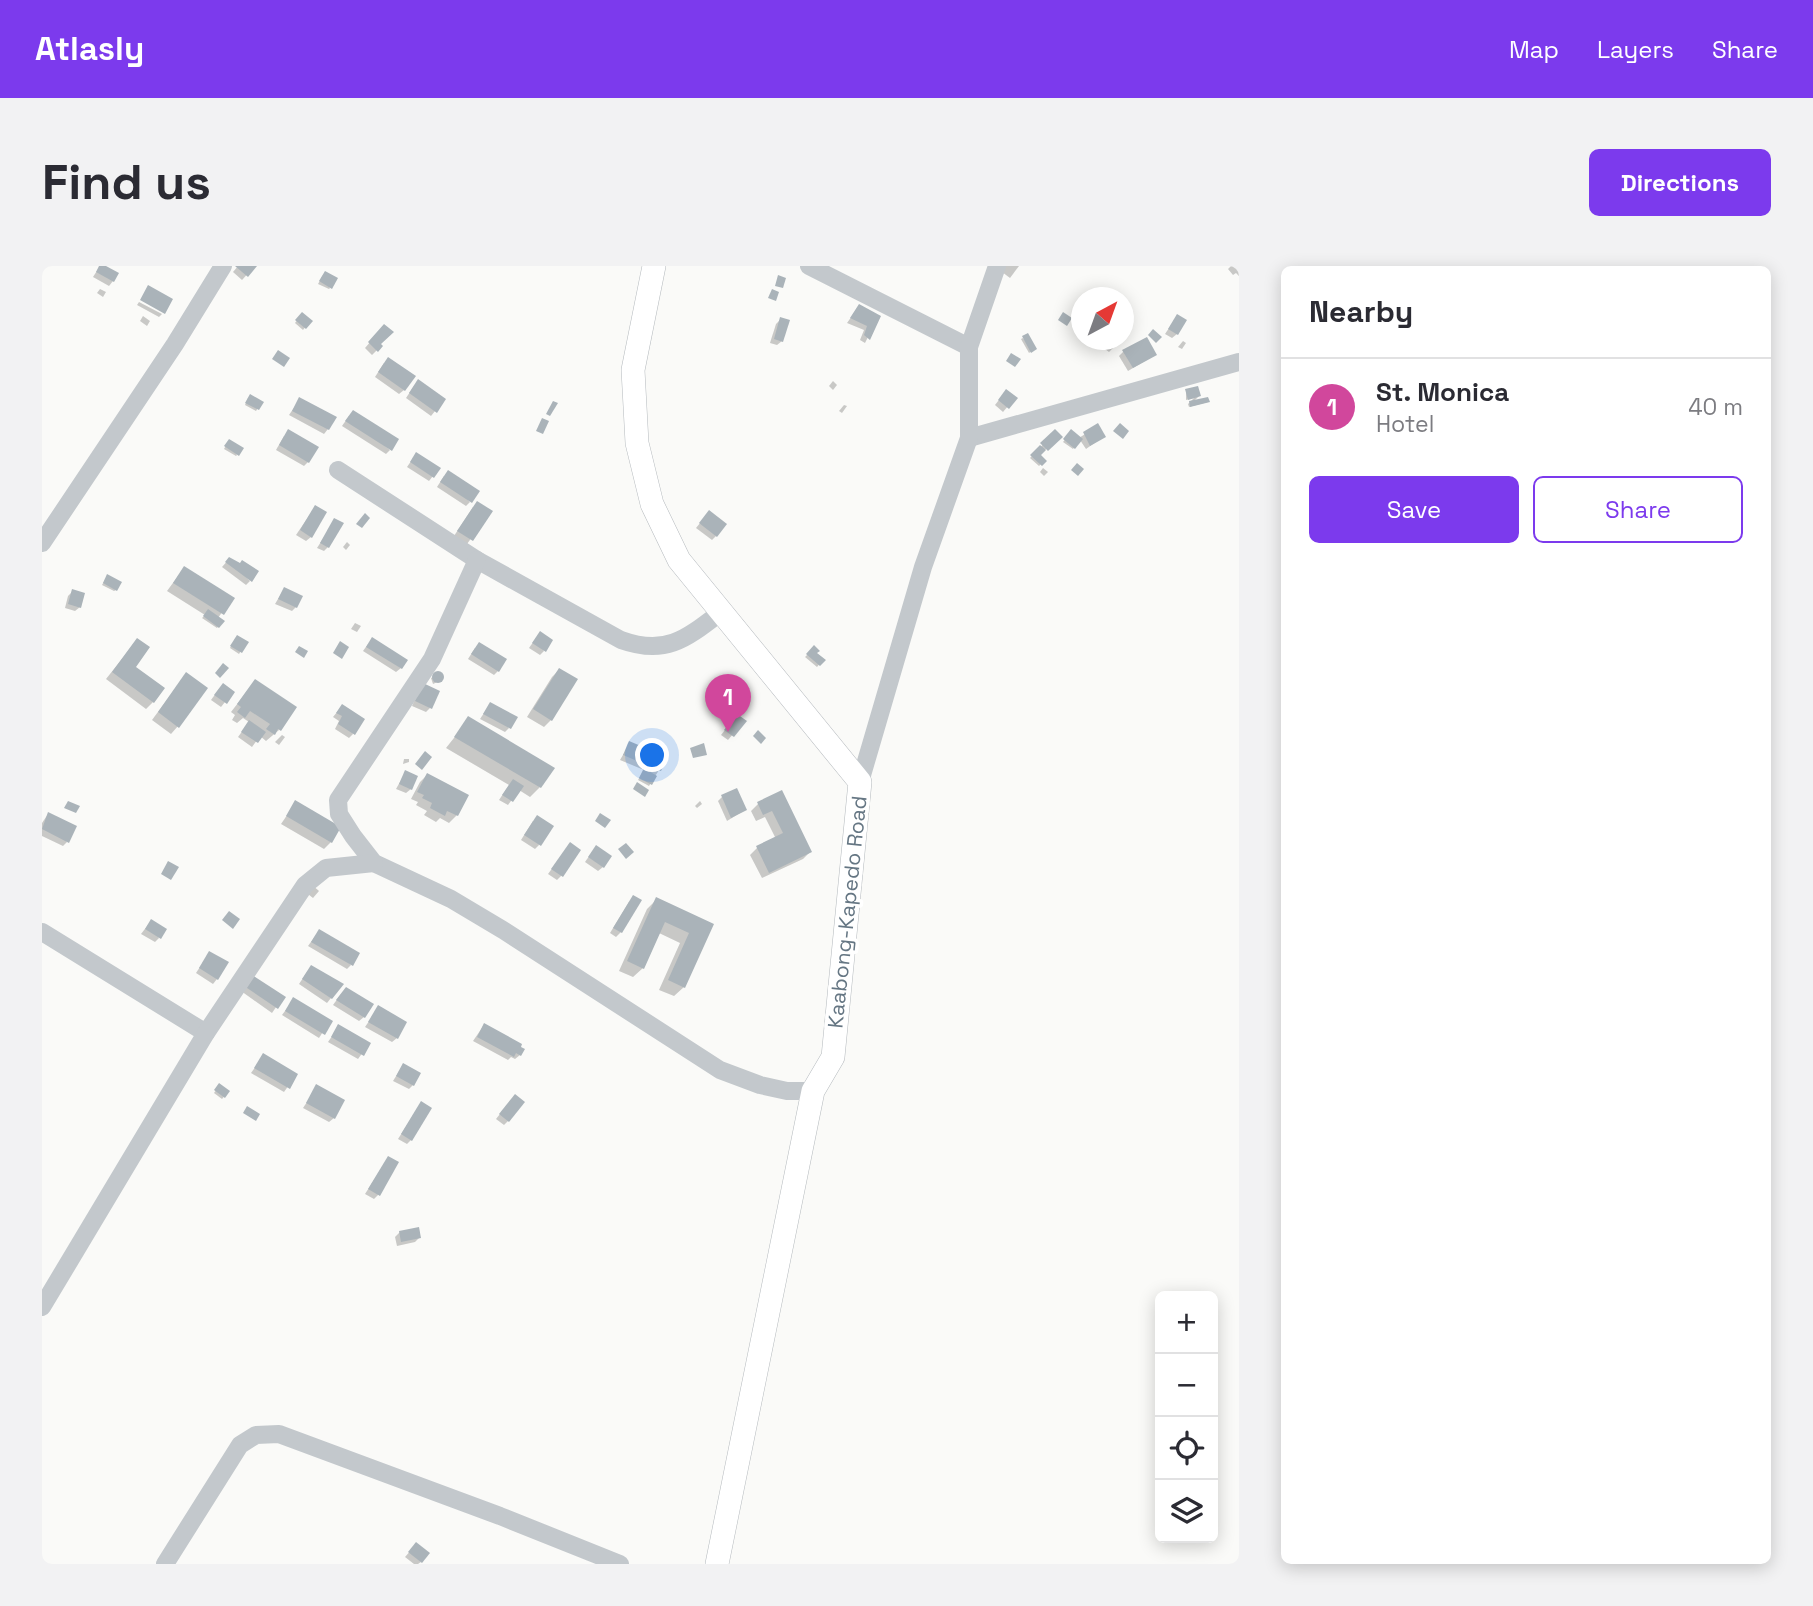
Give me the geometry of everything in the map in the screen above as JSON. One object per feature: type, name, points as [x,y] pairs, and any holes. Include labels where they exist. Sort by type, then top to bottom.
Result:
[{"type":"main road","points":[[654,266],[633,370],[637,443],[652,504],[679,560],[860,782]]},
{"type":"main road","name":"Kaabong-Kapedo Road","points":[[717,1564],[813,1091],[833,1057],[860,782]]},
{"type":"street","points":[[42,543],[175,344],[223,266]]},
{"type":"street","points":[[810,266],[969,347]]},
{"type":"street","name":"Kaabong-Kapedo Road","points":[[860,782],[923,567],[969,438],[969,347],[997,266]]},
{"type":"street","points":[[969,438],[1239,362]]},
{"type":"street","points":[[338,470],[477,560],[621,640],[634,644],[668,646],[684,639],[721,612]]},
{"type":"street","points":[[477,560],[432,659],[338,800],[339,814],[374,863],[451,899],[493,924],[720,1070],[760,1085],[787,1091],[813,1091]]},
{"type":"street","points":[[42,1307],[206,1033],[305,885],[326,868],[374,863]]},
{"type":"street","points":[[42,932],[206,1033]]},
{"type":"street","points":[[165,1564],[240,1445],[256,1434],[279,1434],[500,1516],[620,1564]]},
{"type":"building","points":[[99,266],[106,266],[119,273],[114,282],[96,272]]},
{"type":"building","points":[[235,266],[257,266],[248,277]]},
{"type":"building","points":[[325,271],[338,278],[332,289],[319,281]]},
{"type":"building","points":[[778,275],[786,278],[783,288],[775,286]]},
{"type":"building","points":[[148,285],[173,299],[165,314],[140,300]]},
{"type":"building","points":[[772,289],[779,292],[776,301],[768,298]]},
{"type":"building","points":[[859,304],[881,316],[870,340],[864,335],[867,326],[850,318]]},
{"type":"building","points":[[302,312],[313,321],[306,329],[295,320]]},
{"type":"building","points":[[1063,312],[1071,317],[1067,326],[1058,320]]},
{"type":"building","points":[[1177,314],[1187,320],[1178,335],[1168,329]]},
{"type":"building","points":[[780,317],[790,320],[783,342],[774,339]]},
{"type":"building","points":[[384,324],[394,332],[381,344],[383,346],[378,352],[368,342]]},
{"type":"building","points":[[1153,329],[1162,337],[1156,343],[1148,335]]},
{"type":"building","points":[[1028,333],[1037,349],[1031,353],[1022,336]]},
{"type":"building","points":[[1147,337],[1157,355],[1133,368],[1122,350],[1134,350],[1134,344]]},
{"type":"building","points":[[278,350],[290,358],[284,367],[272,359]]},
{"type":"building","points":[[1011,353],[1021,359],[1015,367],[1006,361]]},
{"type":"building","points":[[388,357],[416,376],[405,391],[378,372]]},
{"type":"building","points":[[418,379],[446,399],[437,413],[409,393]]},
{"type":"building","points":[[1198,386],[1201,396],[1188,400],[1185,389]]},
{"type":"building","points":[[1006,389],[1018,398],[1009,409],[998,400]]},
{"type":"building","points":[[250,394],[264,402],[259,410],[245,403]]},
{"type":"building","points":[[299,397],[337,417],[329,430],[292,411]]},
{"type":"building","points":[[1208,397],[1210,402],[1190,407],[1189,401]]},
{"type":"building","points":[[553,401],[558,403],[550,416],[546,414]]},
{"type":"building","points":[[353,410],[399,439],[392,451],[345,421]]},
{"type":"building","points":[[542,418],[549,421],[543,434],[536,431]]},
{"type":"building","points":[[1098,423],[1106,437],[1090,446],[1083,432]]},
{"type":"building","points":[[1120,423],[1129,431],[1123,439],[1113,431]]},
{"type":"building","points":[[288,429],[319,447],[309,463],[279,445]]},
{"type":"building","points":[[1055,429],[1063,437],[1048,451],[1040,443]]},
{"type":"building","points":[[1071,429],[1083,439],[1075,449],[1063,439]]},
{"type":"building","points":[[229,439],[244,448],[239,456],[224,446]]},
{"type":"building","points":[[1040,445],[1046,450],[1041,455],[1047,461],[1042,466],[1030,455]]},
{"type":"building","points":[[416,452],[441,468],[434,478],[410,462]]},
{"type":"building","points":[[1077,463],[1084,469],[1078,476],[1071,470]]},
{"type":"building","points":[[448,470],[480,491],[472,503],[440,482]]},
{"type":"building","points":[[477,501],[493,511],[473,541],[457,531]]},
{"type":"building","points":[[315,505],[327,512],[312,538],[300,530]]},
{"type":"building","points":[[709,510],[727,524],[717,537],[699,523]]},
{"type":"building","points":[[365,513],[370,518],[362,528],[356,524]]},
{"type":"building","points":[[334,518],[344,523],[329,548],[320,543]]},
{"type":"building","points":[[229,557],[240,563],[242,560],[259,571],[252,582],[225,562]]},
{"type":"building","points":[[184,566],[235,598],[224,615],[173,583]]},
{"type":"building","points":[[107,574],[122,582],[117,591],[103,583]]},
{"type":"building","points":[[284,587],[303,596],[297,608],[278,599]]},
{"type":"building","points":[[72,589],[85,593],[81,608],[68,604]]},
{"type":"building","points":[[208,609],[225,621],[219,628],[203,616]]},
{"type":"building","points":[[540,631],[553,640],[546,652],[532,643]]},
{"type":"building","points":[[237,635],[249,642],[242,653],[230,646]]},
{"type":"building","points":[[372,637],[408,660],[402,669],[366,647]]},
{"type":"building","points":[[137,638],[150,647],[136,667],[165,688],[154,703],[112,672]]},
{"type":"building","points":[[340,641],[349,647],[342,659],[333,653]]},
{"type":"building","points":[[479,642],[507,659],[499,672],[471,654]]},
{"type":"building","points":[[814,645],[820,651],[817,653],[826,660],[820,666],[806,654]]},
{"type":"building","points":[[299,646],[308,651],[304,658],[295,652]]},
{"type":"building","points":[[223,663],[229,668],[220,678],[215,673]]},
{"type":"building","points":[[559,668],[578,679],[552,721],[533,709]]},
{"type":"building","points":[[186,672],[208,688],[179,728],[158,712]]},
{"type":"building","points":[[433,672],[443,672],[443,682],[433,682]]},
{"type":"building","points":[[255,679],[297,707],[281,731],[278,729],[275,735],[266,729],[270,724],[250,711],[245,718],[237,712],[241,707],[237,704]]},
{"type":"building","points":[[223,683],[235,692],[227,704],[214,695]]},
{"type":"building","points":[[423,683],[440,691],[432,709],[415,701]]},
{"type":"building","points":[[490,702],[518,717],[511,729],[483,714]]},
{"type":"building","points":[[342,704],[365,719],[355,735],[338,724],[342,716],[336,713]]},
{"type":"building","points":[[737,714],[747,721],[734,737],[724,730]]},
{"type":"building","points":[[468,716],[555,768],[541,788],[454,737]]},
{"type":"building","points":[[249,720],[266,732],[258,743],[241,732]]},
{"type":"building","points":[[758,730],[766,738],[761,744],[753,736]]},
{"type":"building","points":[[629,741],[667,757],[661,771],[623,755]]},
{"type":"building","points":[[704,743],[707,755],[693,758],[690,748]]},
{"type":"building","points":[[425,751],[432,757],[422,770],[415,764]]},
{"type":"building","points":[[644,768],[657,776],[652,785],[639,778]]},
{"type":"building","points":[[405,770],[418,776],[412,790],[399,784]]},
{"type":"building","points":[[427,773],[469,795],[458,816],[447,811],[445,816],[430,808],[432,803],[417,792]]},
{"type":"building","points":[[513,779],[524,786],[513,802],[502,795]]},
{"type":"building","points":[[637,782],[649,790],[645,797],[633,789]]},
{"type":"building","points":[[737,788],[747,810],[731,818],[721,795]]},
{"type":"building","points":[[782,790],[812,852],[769,873],[756,846],[783,833],[772,811],[763,815],[757,802]]},
{"type":"building","points":[[295,800],[341,827],[332,843],[286,816]]},
{"type":"building","points":[[68,801],[80,806],[76,813],[64,808]]},
{"type":"building","points":[[48,812],[77,826],[69,843],[42,829]]},
{"type":"building","points":[[600,813],[611,820],[605,828],[595,821]]},
{"type":"building","points":[[537,815],[554,826],[541,846],[524,835]]},
{"type":"building","points":[[570,842],[581,850],[563,877],[551,869]]},
{"type":"building","points":[[626,843],[634,852],[626,859],[618,849]]},
{"type":"building","points":[[596,845],[612,856],[604,868],[588,857]]},
{"type":"building","points":[[168,861],[179,867],[171,880],[161,874]]},
{"type":"building","points":[[633,895],[642,900],[622,933],[613,928]]},
{"type":"building","points":[[656,897],[714,924],[685,988],[668,980],[689,933],[665,922],[644,969],[627,961]]},
{"type":"building","points":[[229,911],[240,919],[233,929],[222,920]]},
{"type":"building","points":[[151,919],[167,929],[161,939],[145,929]]},
{"type":"building","points":[[319,929],[360,953],[353,966],[311,942]]},
{"type":"building","points":[[209,951],[229,962],[218,980],[199,968]]},
{"type":"building","points":[[311,965],[344,984],[332,999],[302,979]]},
{"type":"building","points":[[252,975],[286,997],[278,1009],[244,986]]},
{"type":"building","points":[[346,987],[374,1004],[365,1018],[336,1000]]},
{"type":"building","points":[[293,997],[333,1021],[325,1035],[285,1011]]},
{"type":"building","points":[[378,1005],[407,1022],[398,1039],[368,1022]]},
{"type":"building","points":[[484,1023],[522,1044],[521,1047],[525,1049],[521,1056],[516,1053],[514,1057],[477,1037]]},
{"type":"building","points":[[338,1024],[371,1043],[364,1056],[331,1037]]},
{"type":"building","points":[[263,1053],[298,1074],[290,1089],[254,1068]]},
{"type":"building","points":[[403,1063],[421,1073],[414,1086],[396,1076]]},
{"type":"building","points":[[219,1083],[230,1091],[225,1098],[214,1090]]},
{"type":"building","points":[[316,1084],[345,1100],[335,1119],[306,1103]]},
{"type":"building","points":[[515,1094],[525,1102],[509,1122],[499,1114]]},
{"type":"building","points":[[421,1101],[432,1108],[412,1141],[401,1134]]},
{"type":"building","points":[[247,1106],[260,1114],[256,1121],[243,1113]]},
{"type":"building","points":[[388,1156],[399,1162],[380,1196],[368,1189]]},
{"type":"building","points":[[419,1227],[421,1238],[401,1242],[399,1231]]},
{"type":"building","points":[[416,1542],[430,1553],[422,1563],[408,1552]]},
{"type":"place","name":"St. Monica","points":[[728,732]]}]
